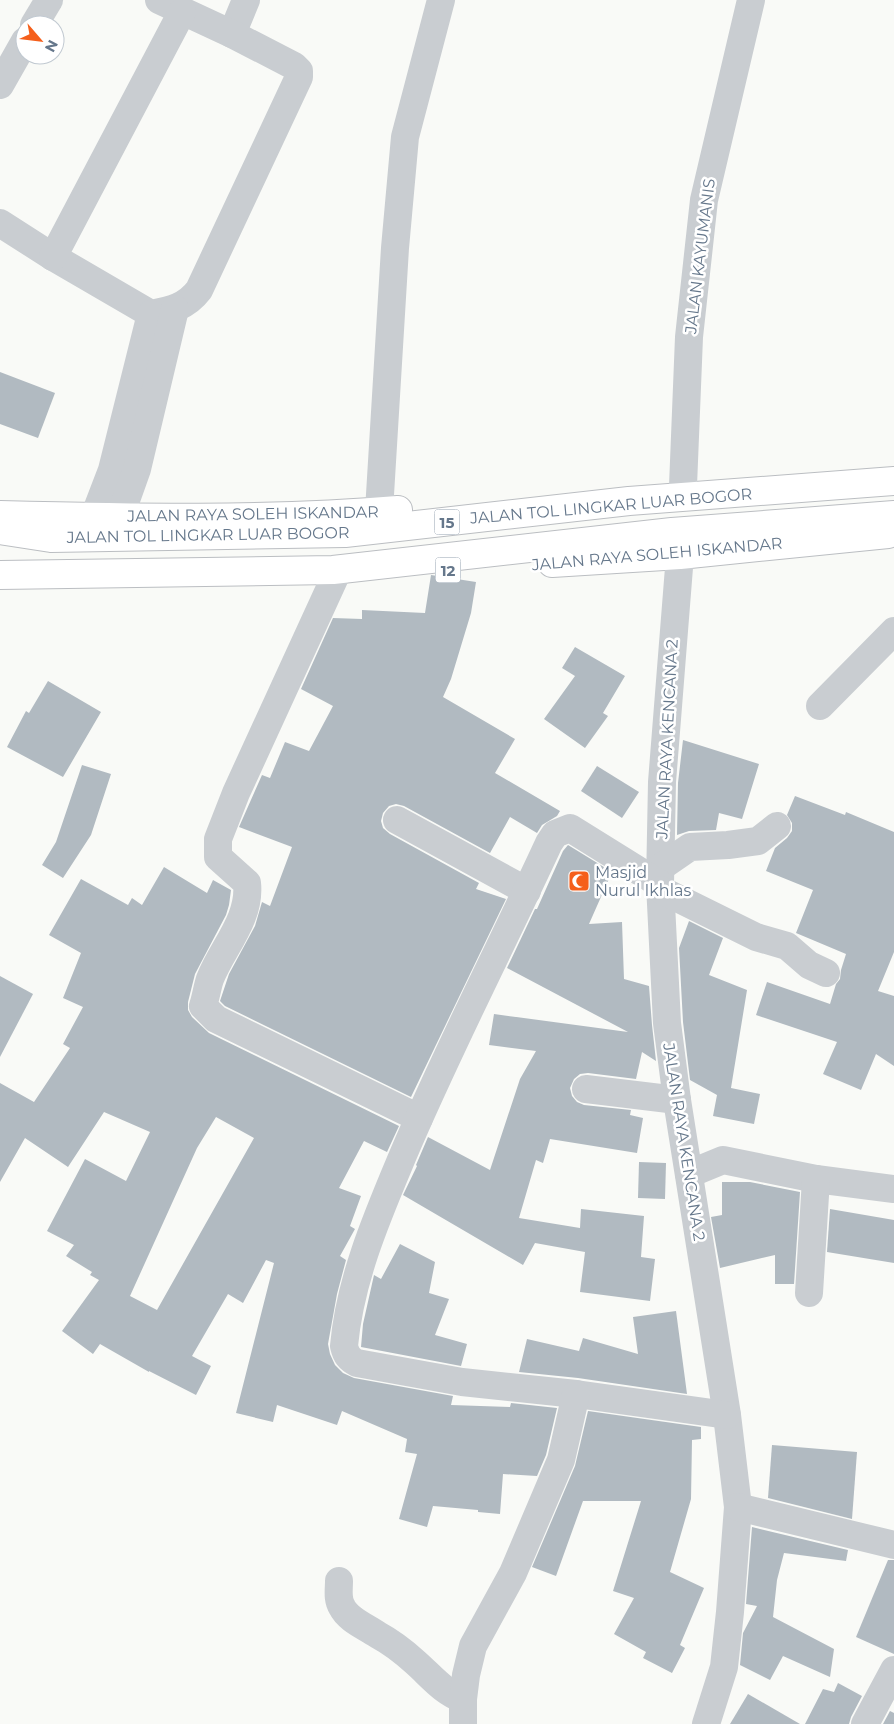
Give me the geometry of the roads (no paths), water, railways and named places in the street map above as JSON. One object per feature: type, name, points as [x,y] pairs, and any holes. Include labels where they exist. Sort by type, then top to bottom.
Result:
[{"type":"highway","name":"JALAN RAYA SOLEH ISKANDAR","points":[[0,515],[237,517],[379,511],[683,486],[894,466]]},
{"type":"highway","name":"JALAN TOL LINGKAR LUAR BOGOR","points":[[0,530],[51,538],[345,533],[629,501],[894,481]]},
{"type":"highway","name":"JALAN TOL LINGKAR LUAR BOGOR","points":[[0,576],[333,570],[672,532],[894,515]]},
{"type":"highway","name":"JALAN RAYA SOLEH ISKANDAR","points":[[0,582],[91,583],[335,577],[680,555],[894,534]]},
{"type":"street","points":[[40,15],[49,0]]},
{"type":"street","points":[[232,34],[246,0]]},
{"type":"street","points":[[379,511],[395,248],[405,137],[441,0]]},
{"type":"street","name":"JALAN KAYUMANIS","points":[[683,486],[689,337],[704,200],[751,0]]},
{"type":"street","points":[[0,223],[53,257],[163,311],[192,299],[199,290],[299,77],[299,71],[294,66],[232,34],[170,6],[53,257]]},
{"type":"street","points":[[0,85],[15,59]]},
{"type":"street","points":[[107,517],[112,470],[163,311]]},
{"type":"street","name":"JALAN RAYA KENCANA 2","points":[[680,555],[662,782],[661,880],[667,1023],[677,1100],[727,1416],[738,1506],[724,1667],[706,1724]]},
{"type":"street","points":[[335,577],[236,793],[218,839],[218,857],[247,883],[249,894],[239,924],[210,979],[203,1006],[216,1019],[419,1118]]},
{"type":"street","points":[[820,706],[894,630]]},
{"type":"street","points":[[397,820],[527,891]]},
{"type":"street","points":[[661,880],[690,847],[728,845],[758,840],[777,826]]},
{"type":"street","points":[[727,1416],[576,1394],[462,1382],[357,1363],[350,1360],[344,1346],[357,1275],[376,1220],[419,1118],[549,843],[555,834],[570,828],[756,937],[787,946],[809,965],[826,973]]},
{"type":"street","points":[[586,1089],[677,1100]]},
{"type":"street","points":[[689,1174],[723,1160],[816,1179],[894,1189]]},
{"type":"street","points":[[809,1293],[816,1179]]},
{"type":"street","points":[[463,1711],[466,1675],[473,1646],[513,1573],[561,1460],[576,1394]]},
{"type":"street","points":[[738,1506],[894,1545]]},
{"type":"street","points":[[340,1581],[338,1595],[341,1607],[346,1613],[414,1661],[443,1689],[454,1696],[463,1711]]},
{"type":"street","points":[[865,1724],[894,1670]]},
{"type":"place","name":"Masjid Nurul Ikhlas","points":[[579,881]]}]
